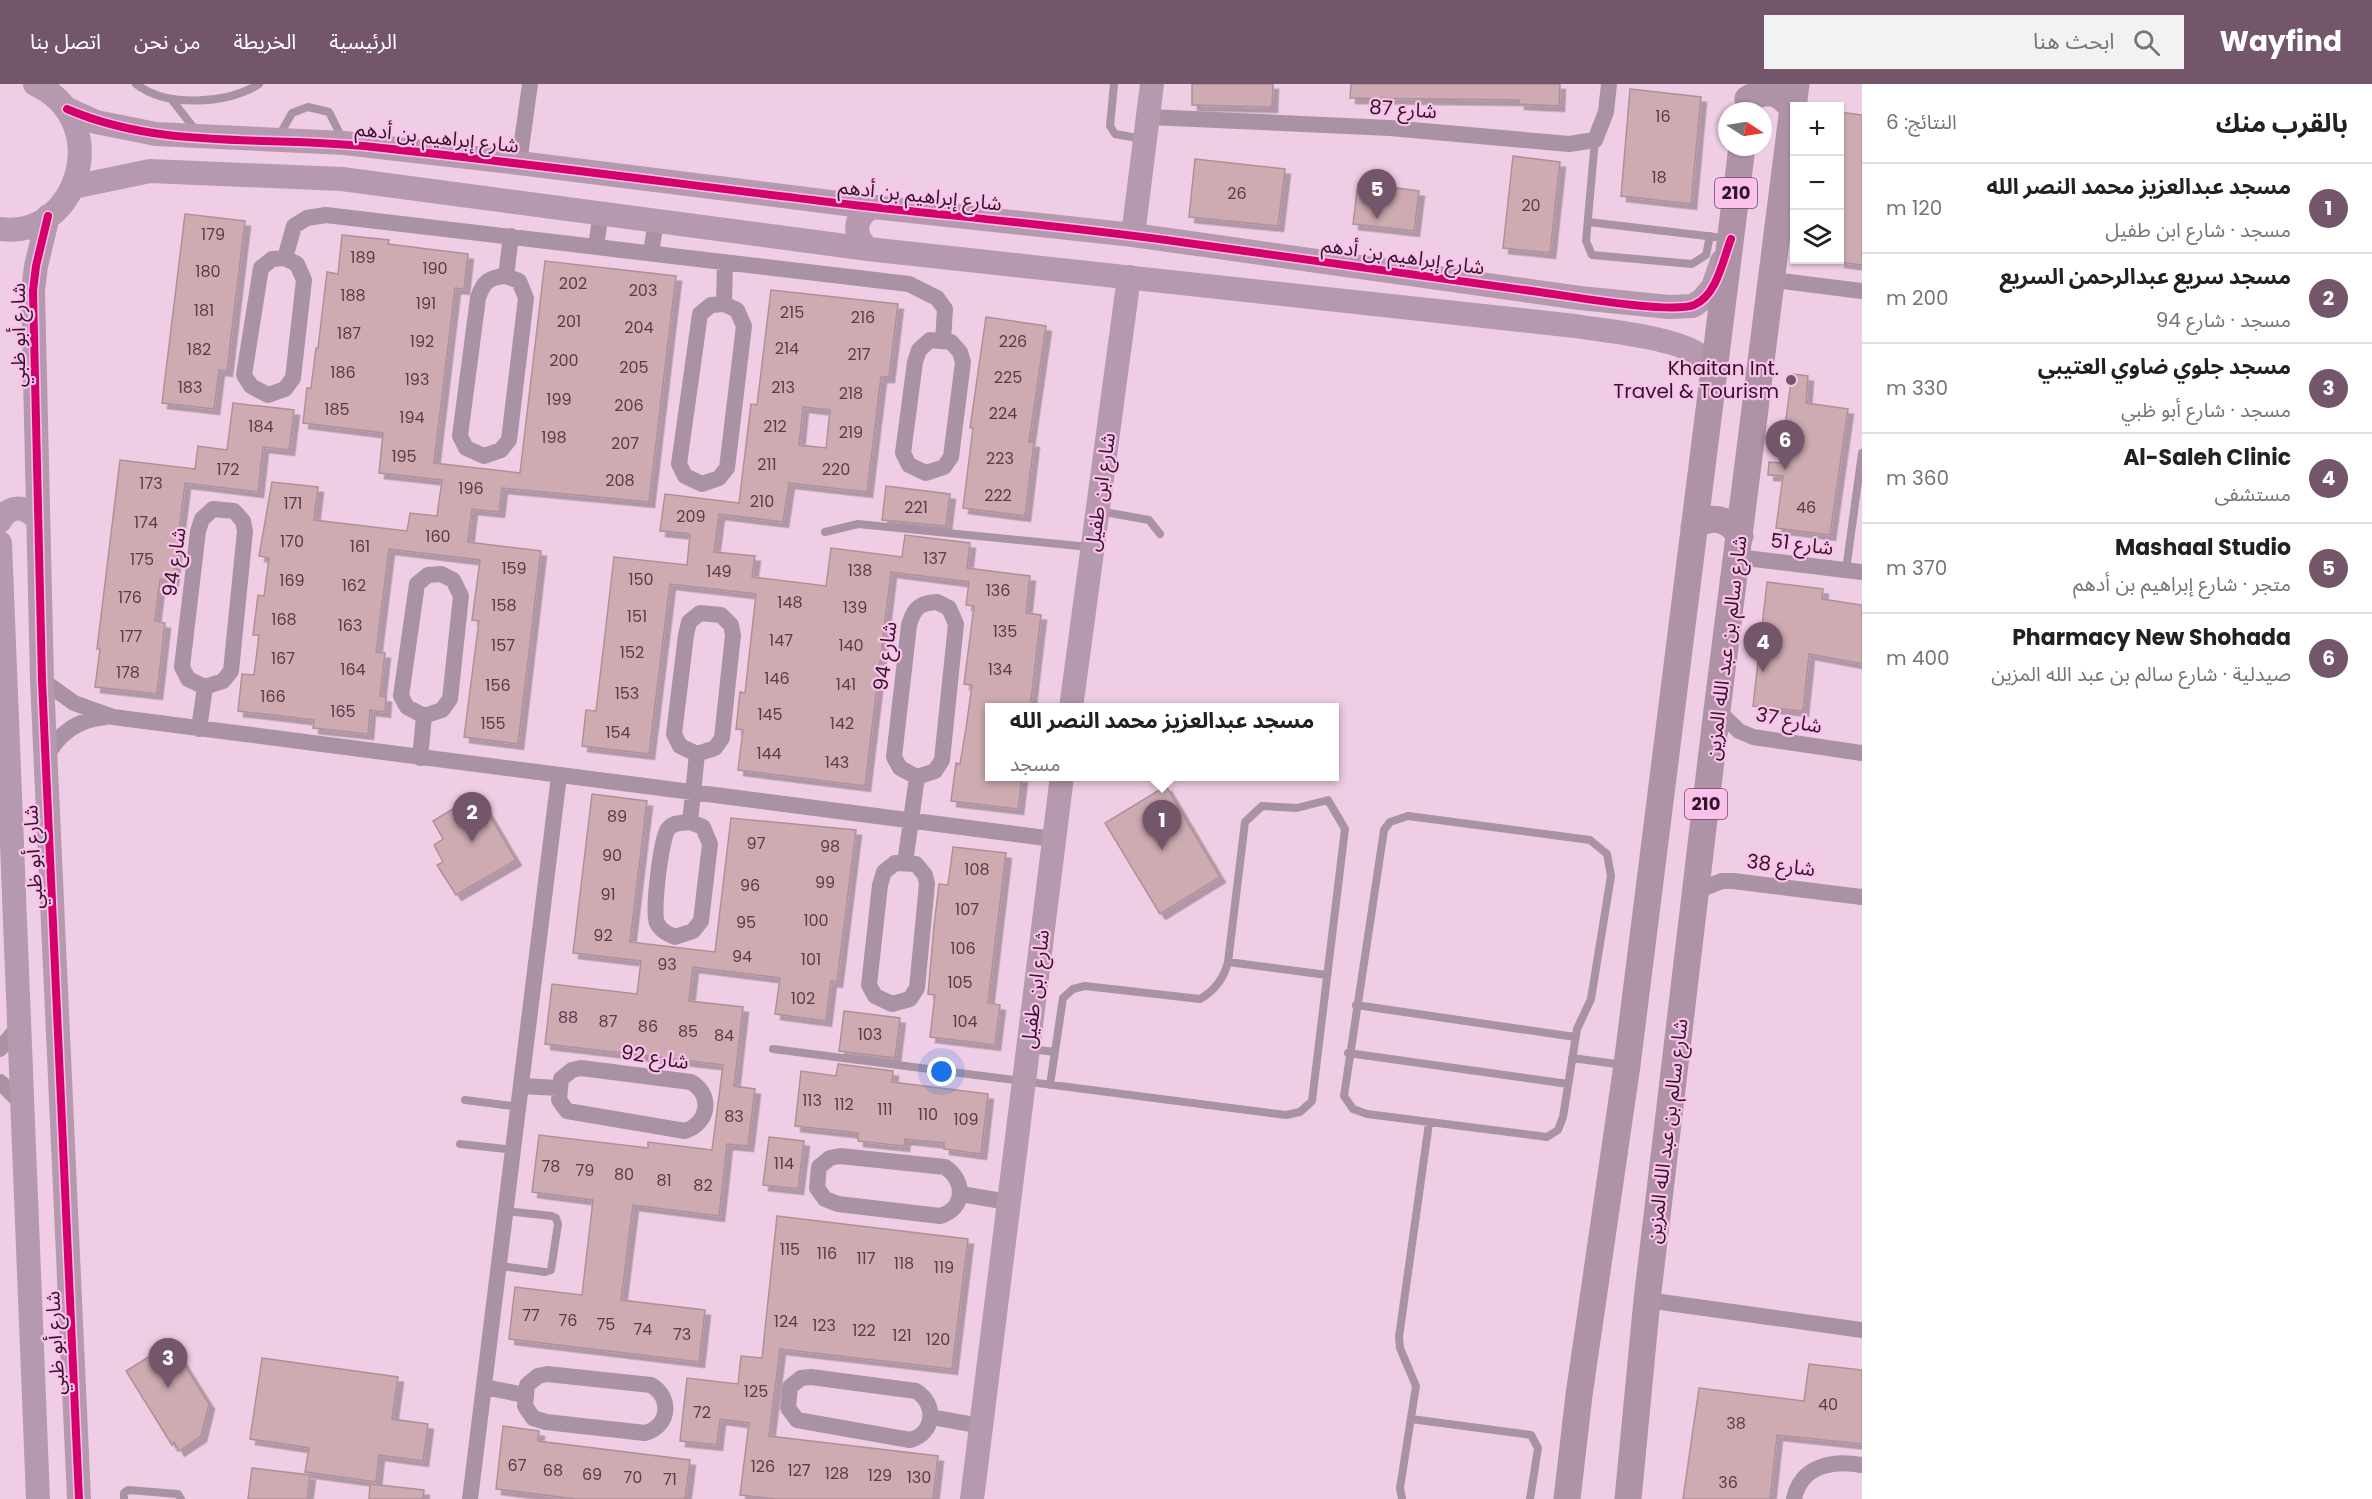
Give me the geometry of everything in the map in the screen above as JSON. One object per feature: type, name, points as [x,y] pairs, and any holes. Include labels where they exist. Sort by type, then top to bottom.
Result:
[{"type":"main road","points":[[1748,98],[1760,92],[1773,92],[1786,99],[1795,97]]},
{"type":"main road","name":"شارع سالم بن عبد الله المزين","points":[[1628,1499],[1647,1300],[1717,710],[1774,280],[1795,97]]},
{"type":"main road","name":"210","points":[[1567,1499],[1627,1065],[1713,376],[1720,238],[1740,156]]},
{"type":"main road","points":[[1694,527],[1706,520],[1719,519],[1732,525],[1738,546]]},
{"type":"street","points":[[519,163],[530,84]]},
{"type":"street","points":[[1133,236],[1152,84]]},
{"type":"street","points":[[1595,140],[1606,112],[1609,84]]},
{"type":"street","points":[[0,229],[28,226],[48,216],[62,203],[73,187],[79,168],[81,147],[76,127],[67,109],[43,86]]},
{"type":"street","name":"شارع إبراهيم بن أدهم","points":[[67,109],[96,122],[127,130],[212,138],[344,143],[519,163],[872,207],[1133,236],[1542,292],[1669,307],[1693,306],[1703,299],[1713,287],[1720,238]]},
{"type":"street","name":"شارع 87","points":[[1147,128],[1390,128],[1569,144],[1595,140]]},
{"type":"street","points":[[212,138],[210,156],[213,165],[222,172]]},
{"type":"street","points":[[73,187],[150,171],[342,178],[868,249],[1537,321],[1668,341],[1691,350],[1704,359],[1713,376]]},
{"type":"street","points":[[799,239],[822,235],[828,226],[826,208],[806,198]]},
{"type":"street","points":[[868,249],[857,235],[856,226],[865,211],[872,207]]},
{"type":"street","points":[[596,246],[601,212]]},
{"type":"street","points":[[285,258],[294,225],[307,218],[326,215],[909,284],[922,288],[937,298],[945,309],[943,340]]},
{"type":"street","name":"شارع أبو ظبي","points":[[48,216],[37,257],[33,291],[36,518],[79,1499]]},
{"type":"street","points":[[651,253],[656,220]]},
{"type":"street","points":[[506,276],[511,236]]},
{"type":"street","points":[[285,258],[297,264],[304,280],[293,378],[285,389],[268,395],[251,386],[244,375],[261,268],[272,259],[285,258]]},
{"type":"street","points":[[724,304],[725,262]]},
{"type":"street","points":[[506,276],[519,281],[526,298],[509,440],[501,450],[484,456],[466,448],[460,436],[478,298],[482,286],[488,279],[506,276]]},
{"type":"street","name":"شارع ابن طفيل","points":[[1072,703],[1129,277]]},
{"type":"street","points":[[1774,280],[1862,291]]},
{"type":"street","points":[[1537,321],[1547,317],[1552,308],[1550,298],[1542,292]]},
{"type":"street","points":[[724,304],[737,310],[744,326],[729,456],[724,473],[711,483],[702,484],[685,476],[679,464],[700,314],[711,305],[724,304]]},
{"type":"street","points":[[930,340],[943,340],[955,345],[963,362],[951,457],[944,467],[926,473],[909,465],[903,453],[919,350],[930,340]]},
{"type":"street","points":[[0,521],[12,509],[21,508],[30,511],[36,518]]},
{"type":"street","name":"شارع 94","points":[[226,509],[238,514],[246,531],[231,671],[223,681],[205,687],[188,679],[182,667],[198,531],[202,519],[208,512],[226,509]]},
{"type":"street","name":"شارع أبو ظبي","points":[[0,543],[38,1499]]},
{"type":"street","name":"51 شارع","points":[[1738,546],[1854,571]]},
{"type":"street","points":[[441,574],[453,580],[461,596],[450,699],[442,710],[424,716],[407,707],[401,696],[417,584],[428,575],[441,574]]},
{"type":"street","name":"شارع 94","points":[[937,602],[949,608],[956,624],[942,760],[934,771],[917,777],[900,768],[894,757],[913,612],[924,603],[937,602]]},
{"type":"street","points":[[700,613],[713,613],[726,618],[733,635],[722,738],[715,748],[697,754],[680,746],[674,734],[689,622],[700,613]]},
{"type":"street","points":[[42,680],[74,703],[112,717],[1054,839]]},
{"type":"street","points":[[199,729],[205,687]]},
{"type":"street","name":"شارع 37","points":[[1717,710],[1740,731],[1753,737],[1862,753]]},
{"type":"street","points":[[420,758],[424,716]]},
{"type":"street","points":[[45,760],[51,747],[72,727],[85,721],[112,717]]},
{"type":"street","points":[[690,822],[697,754]]},
{"type":"street","points":[[470,1499],[559,776]]},
{"type":"street","points":[[905,863],[917,777]]},
{"type":"street","name":"شارع ابن طفيل","points":[[972,1499],[1061,781]]},
{"type":"street","points":[[690,822],[703,827],[710,844],[701,921],[693,931],[685,936],[675,937],[661,929],[655,917],[663,844],[666,832],[672,825],[690,822]]},
{"type":"street","points":[[895,863],[905,863],[920,867],[927,884],[920,965],[914,994],[901,1004],[892,1005],[875,996],[868,985],[884,872],[895,863]]},
{"type":"street","name":"شارع 38","points":[[1696,891],[1722,881],[1733,881],[1862,897]]},
{"type":"street","points":[[0,1049],[20,1025]]},
{"type":"street","name":"شارع 92","points":[[581,1068],[691,1082],[701,1090],[706,1108],[697,1125],[685,1131],[573,1113],[561,1105],[558,1088],[565,1074],[581,1068]]},
{"type":"street","points":[[0,1082],[24,1106]]},
{"type":"street","points":[[522,1086],[558,1088]]},
{"type":"street","points":[[840,1156],[945,1167],[956,1176],[961,1194],[957,1204],[946,1214],[838,1204],[825,1199],[817,1188],[817,1176],[823,1163],[840,1156]]},
{"type":"street","points":[[961,1194],[1008,1202]]},
{"type":"street","points":[[1647,1300],[1862,1330]]},
{"type":"street","points":[[547,1374],[651,1384],[661,1393],[666,1411],[657,1428],[645,1433],[546,1422],[533,1418],[527,1411],[524,1395],[531,1381],[547,1374]]},
{"type":"street","points":[[811,1377],[916,1391],[926,1399],[931,1417],[922,1434],[910,1440],[797,1420],[788,1408],[788,1397],[794,1383],[811,1377]]},
{"type":"street","points":[[485,1387],[524,1395]]},
{"type":"street","points":[[931,1417],[981,1426]]},
{"type":"street","points":[[1794,1499],[1799,1485],[1816,1468],[1838,1462],[1862,1465]]},
{"type":"lane","points":[[136,84],[151,93],[172,100],[200,100],[242,92],[259,84]]},
{"type":"lane","points":[[1114,84],[1110,126],[1114,134],[1147,128]]},
{"type":"lane","points":[[172,100],[212,138]]},
{"type":"lane","points":[[276,141],[292,113],[308,107],[329,112],[344,143]]},
{"type":"lane","points":[[1595,140],[1586,246],[1598,257],[1692,264],[1706,255],[1720,238]]},
{"type":"lane","points":[[1588,222],[1720,238]]},
{"type":"lane","points":[[1854,571],[1862,453]]},
{"type":"lane","points":[[1097,511],[1149,520],[1160,534]]},
{"type":"lane","points":[[825,532],[858,524],[1093,547]]},
{"type":"lane","points":[[773,1049],[1023,1082],[1286,1115],[1300,1112],[1312,1101],[1345,830],[1328,800],[1297,808],[1262,806],[1245,822],[1228,962],[1219,982],[1209,994],[1200,999],[1085,986],[1073,988],[1063,998],[1059,1007],[1050,1085]]},
{"type":"lane","points":[[1408,816],[1590,840],[1607,854],[1611,876],[1591,999],[1575,1037],[1561,1124],[1547,1137],[1429,1123],[1367,1114],[1353,1109],[1344,1096],[1348,1053],[1382,840],[1384,830],[1390,822],[1408,816]]},
{"type":"lane","points":[[1228,962],[1327,975]]},
{"type":"lane","points":[[1356,1005],[1575,1037]]},
{"type":"lane","points":[[1028,1049],[1054,1052]]},
{"type":"lane","points":[[1348,1053],[1568,1084]]},
{"type":"lane","points":[[1572,1058],[1627,1065]]},
{"type":"lane","points":[[465,1100],[519,1107]]},
{"type":"lane","points":[[1402,1499],[1400,1488],[1416,1386],[1400,1348],[1399,1337],[1429,1123]]},
{"type":"lane","points":[[460,1144],[514,1150]]},
{"type":"lane","points":[[500,1266],[545,1272],[551,1270],[558,1224],[556,1218],[552,1216],[506,1211]]},
{"type":"lane","points":[[1411,1419],[1531,1435],[1538,1448],[1530,1499]]},
{"type":"lane","points":[[124,1499],[124,1493],[128,1490],[178,1494],[181,1499]]},
{"type":"building","points":[[1192,84],[1273,84],[1272,107],[1192,105]]},
{"type":"building","points":[[1351,84],[1560,84],[1559,106],[1519,104],[1519,100],[1350,98]]},
{"type":"building","points":[[1630,89],[1701,97],[1691,204],[1621,196]]},
{"type":"building","points":[[1844,113],[1862,115],[1862,265],[1844,263]]},
{"type":"building","points":[[1513,156],[1560,162],[1550,253],[1503,248]]},
{"type":"building","points":[[1195,159],[1285,169],[1278,226],[1189,217]]},
{"type":"building","points":[[1358,183],[1419,191],[1414,231],[1353,224]]},
{"type":"building","points":[[185,214],[245,221],[227,371],[219,370],[214,409],[162,403]]},
{"type":"building","points":[[342,235],[389,240],[388,244],[468,254],[464,289],[455,288],[434,463],[520,473],[545,261],[676,276],[649,502],[502,488],[499,512],[472,509],[468,542],[541,551],[518,744],[464,737],[479,621],[472,620],[480,560],[389,549],[376,652],[385,653],[380,696],[386,697],[385,712],[370,710],[368,734],[313,728],[314,720],[238,711],[242,674],[254,675],[259,635],[253,635],[258,595],[264,596],[269,558],[259,556],[272,482],[318,487],[314,520],[407,531],[410,513],[437,516],[442,480],[379,473],[383,433],[303,423],[307,388],[311,388],[316,348],[318,348],[327,272],[338,274]]},
{"type":"building","points":[[771,290],[898,304],[889,377],[881,377],[867,492],[789,483],[783,522],[719,514],[714,552],[755,556],[752,577],[826,586],[831,548],[902,557],[905,535],[970,543],[967,568],[1030,576],[1026,613],[1041,615],[1031,703],[985,703],[985,781],[1022,781],[1018,809],[951,801],[956,763],[960,764],[972,685],[964,684],[974,606],[966,605],[969,582],[891,572],[865,786],[738,770],[743,730],[736,729],[740,692],[745,693],[756,594],[670,584],[649,754],[582,746],[586,710],[596,711],[614,557],[687,565],[690,534],[660,531],[665,494],[739,503],[751,404],[757,405]],"holes":[[[803,407],[830,410],[826,448],[799,445]]]},
{"type":"building","points":[[986,317],[1046,326],[1029,442],[1034,442],[1025,516],[963,508],[973,428],[970,428]]},
{"type":"building","points":[[1792,374],[1808,376],[1806,403],[1848,409],[1830,535],[1776,528],[1783,476],[1768,475],[1769,462],[1780,463]]},
{"type":"building","points":[[233,403],[294,410],[289,450],[263,447],[258,492],[185,483],[173,581],[160,579],[155,621],[165,623],[157,694],[95,687],[100,649],[97,649],[120,460],[195,469],[198,446],[227,450]]},
{"type":"building","points":[[886,486],[950,494],[946,526],[882,520]]},
{"type":"building","points":[[1767,582],[1823,589],[1822,599],[1862,605],[1862,664],[1809,654],[1803,711],[1753,706]]},
{"type":"building","points":[[1166,786],[1220,877],[1160,914],[1105,823]]},
{"type":"building","points":[[477,794],[516,860],[456,895],[437,865],[443,862],[434,845],[443,839],[433,821]]},
{"type":"building","points":[[592,794],[647,801],[630,942],[715,952],[731,818],[856,830],[837,982],[831,981],[826,1021],[775,1014],[780,978],[693,967],[689,1001],[743,1007],[734,1086],[755,1089],[748,1146],[727,1144],[719,1216],[633,1205],[621,1300],[705,1310],[699,1362],[509,1339],[515,1287],[582,1295],[593,1200],[532,1192],[539,1135],[648,1148],[648,1142],[712,1150],[723,1065],[545,1044],[552,984],[637,994],[641,961],[573,953]]},
{"type":"building","points":[[953,847],[1006,853],[988,1003],[1000,1005],[995,1045],[930,1037],[935,995],[928,994],[939,884],[948,885]]},
{"type":"building","points":[[844,1011],[900,1018],[895,1058],[839,1051]]},
{"type":"building","points":[[838,1064],[893,1071],[892,1082],[988,1094],[981,1154],[944,1149],[944,1143],[905,1139],[904,1146],[858,1141],[858,1133],[795,1126],[801,1071],[836,1076]]},
{"type":"building","points":[[769,1137],[804,1141],[798,1189],[763,1185]]},
{"type":"building","points":[[777,1216],[968,1239],[952,1369],[780,1349],[769,1436],[938,1456],[933,1499],[775,1499],[740,1495],[749,1423],[720,1419],[717,1445],[680,1441],[687,1378],[738,1384],[741,1356],[762,1358]]},
{"type":"building","points":[[171,1343],[209,1404],[201,1436],[179,1451],[174,1442],[172,1445],[126,1371]]},
{"type":"building","points":[[262,1358],[398,1377],[392,1419],[428,1424],[423,1461],[379,1455],[376,1482],[305,1472],[309,1448],[250,1439]]},
{"type":"building","points":[[1809,1364],[1862,1370],[1862,1444],[1777,1435],[1770,1499],[1683,1499],[1699,1388],[1804,1401]]},
{"type":"building","points":[[503,1426],[539,1431],[538,1441],[690,1460],[685,1499],[576,1499],[496,1489]]},
{"type":"building","points":[[252,1468],[310,1475],[307,1499],[248,1499]]},
{"type":"building","points":[[370,1484],[424,1490],[423,1499],[369,1499]]},
{"type":"cycle path","points":[[67,109],[104,122],[141,131],[179,136],[373,147],[494,161],[1139,237],[1642,306],[1682,307],[1694,305],[1702,300],[1714,285],[1731,239]]},
{"type":"cycle path","points":[[48,216],[36,266],[33,291],[42,680],[79,1499]]},
{"type":"place","name":"Mashaal Studio","points":[[1377,219]]},
{"type":"place","name":"Khaitan Int. Travel & Tourism","points":[[1791,380]]},
{"type":"place","name":"Pharmacy New Shohada","points":[[1785,470]]},
{"type":"place","name":"Al-Saleh Clinic","points":[[1763,672]]},
{"type":"place","name":"مسجد سريع عبدالرحمن السريع","points":[[472,842]]},
{"type":"place","name":"مسجد عبدالعزيز محمد النصر الله","points":[[1162,850]]},
{"type":"place","name":"مسجد جلوي ضاوي العتيبي","points":[[168,1388]]}]
